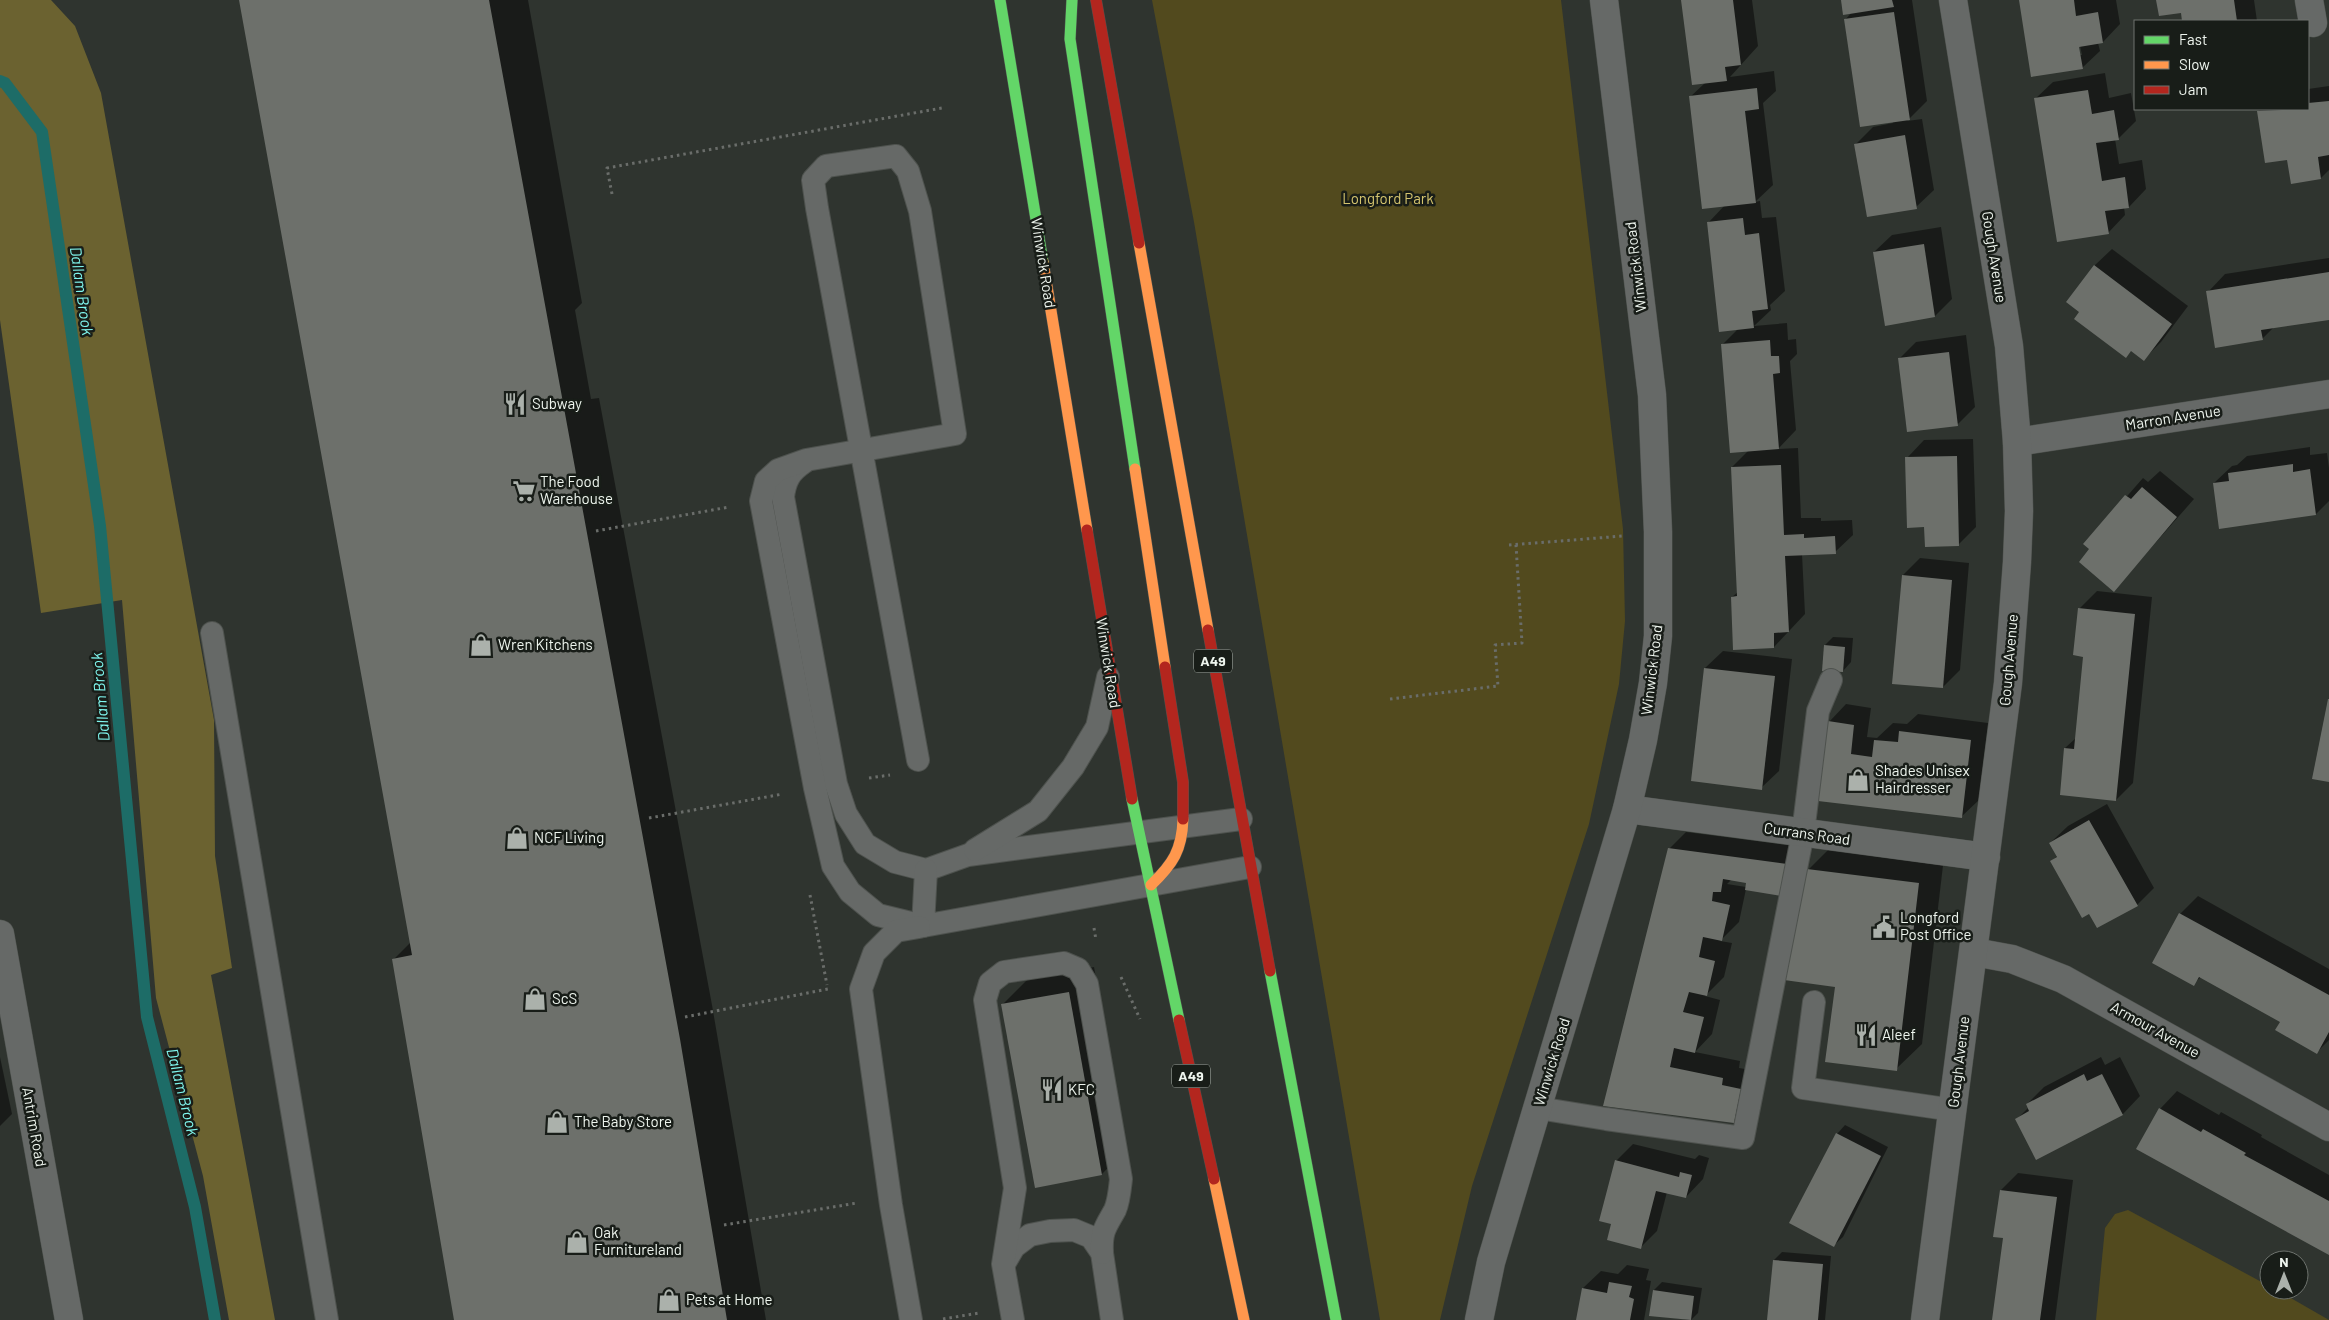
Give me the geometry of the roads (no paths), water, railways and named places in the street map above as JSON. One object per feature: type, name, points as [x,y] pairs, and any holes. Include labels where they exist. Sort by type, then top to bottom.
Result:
[{"type":"highway","name":"Winwick Road","points":[[1000,0],[1128,782],[1244,1320]]},
{"type":"highway","points":[[1072,0],[1070,39],[1183,782],[1183,827],[1180,846],[1170,866],[1151,885]]},
{"type":"highway","name":"A49","points":[[1096,0],[1241,819],[1336,1320]]},
{"type":"street","name":"Winwick Road","points":[[1479,1320],[1491,1262],[1627,809],[1643,740],[1658,636],[1658,532],[1652,395],[1604,0]]},
{"type":"street","name":"Gough Avenue","points":[[1925,1320],[2008,683],[2018,562],[2018,442],[2009,346],[1953,0]]},
{"type":"street","name":"Marron Avenue","points":[[2018,442],[2329,394]]},
{"type":"street","name":"Currans Road","points":[[1627,809],[1986,857]]},
{"type":"street","name":"Antrim Road","points":[[0,934],[69,1320]]},
{"type":"street","name":"Armour Avenue","points":[[1974,952],[2012,959],[2063,979],[2329,1127]]},
{"type":"lane","points":[[918,760],[862,451],[817,208],[813,180],[826,166],[896,156],[908,171],[920,211],[955,434],[862,451],[806,460],[778,470],[766,481],[761,502],[814,778],[833,866],[850,892],[878,916],[923,926]]},
{"type":"lane","points":[[806,460],[793,470],[784,483],[783,497],[836,784],[846,814],[865,844],[895,862],[926,870],[968,855],[1241,819]]},
{"type":"lane","points":[[212,633],[327,1320]]},
{"type":"lane","points":[[968,855],[1038,811],[1073,767],[1097,727],[1109,669]]},
{"type":"lane","points":[[1538,1108],[1743,1138],[1803,833],[1818,711],[1831,680]]},
{"type":"lane","points":[[911,1320],[891,1205],[861,989],[874,953],[896,931],[1250,867]]},
{"type":"lane","points":[[923,926],[926,870]]},
{"type":"lane","points":[[1013,1320],[1003,1264],[1015,1188],[985,1000],[990,983],[1004,972],[1064,963],[1078,969],[1087,984],[1121,1179],[1116,1208],[1104,1225],[1101,1237],[1112,1320]]},
{"type":"lane","points":[[1814,1002],[1803,1088],[1953,1110]]},
{"type":"lane","points":[[1003,1264],[1014,1247],[1030,1235],[1050,1231],[1074,1230],[1091,1237],[1102,1254]]},
{"type":"waterway","name":"Dallam Brook","points":[[0,81],[5,83],[42,132],[100,526],[147,1017],[195,1207],[215,1320]]},
{"type":"place","name":"Subway","points":[[515,404]]},
{"type":"place","name":"The Food Warehouse","points":[[524,491]]},
{"type":"place","name":"Wren Kitchens","points":[[481,645]]},
{"type":"place","name":"Shades Unisex Hairdresser","points":[[1858,780]]},
{"type":"place","name":"NCF Living","points":[[517,838]]},
{"type":"place","name":"Longford Post Office","points":[[1884,927]]},
{"type":"place","name":"ScS","points":[[535,999]]},
{"type":"place","name":"Aleef","points":[[1866,1035]]},
{"type":"place","name":"KFC","points":[[1052,1090]]},
{"type":"place","name":"The Baby Store","points":[[557,1122]]},
{"type":"place","name":"Oak Furnitureland","points":[[577,1242]]},
{"type":"place","name":"Pets at Home","points":[[669,1300]]},
{"type":"park label","name":"Longford Park","points":[[1388,199]]}]
